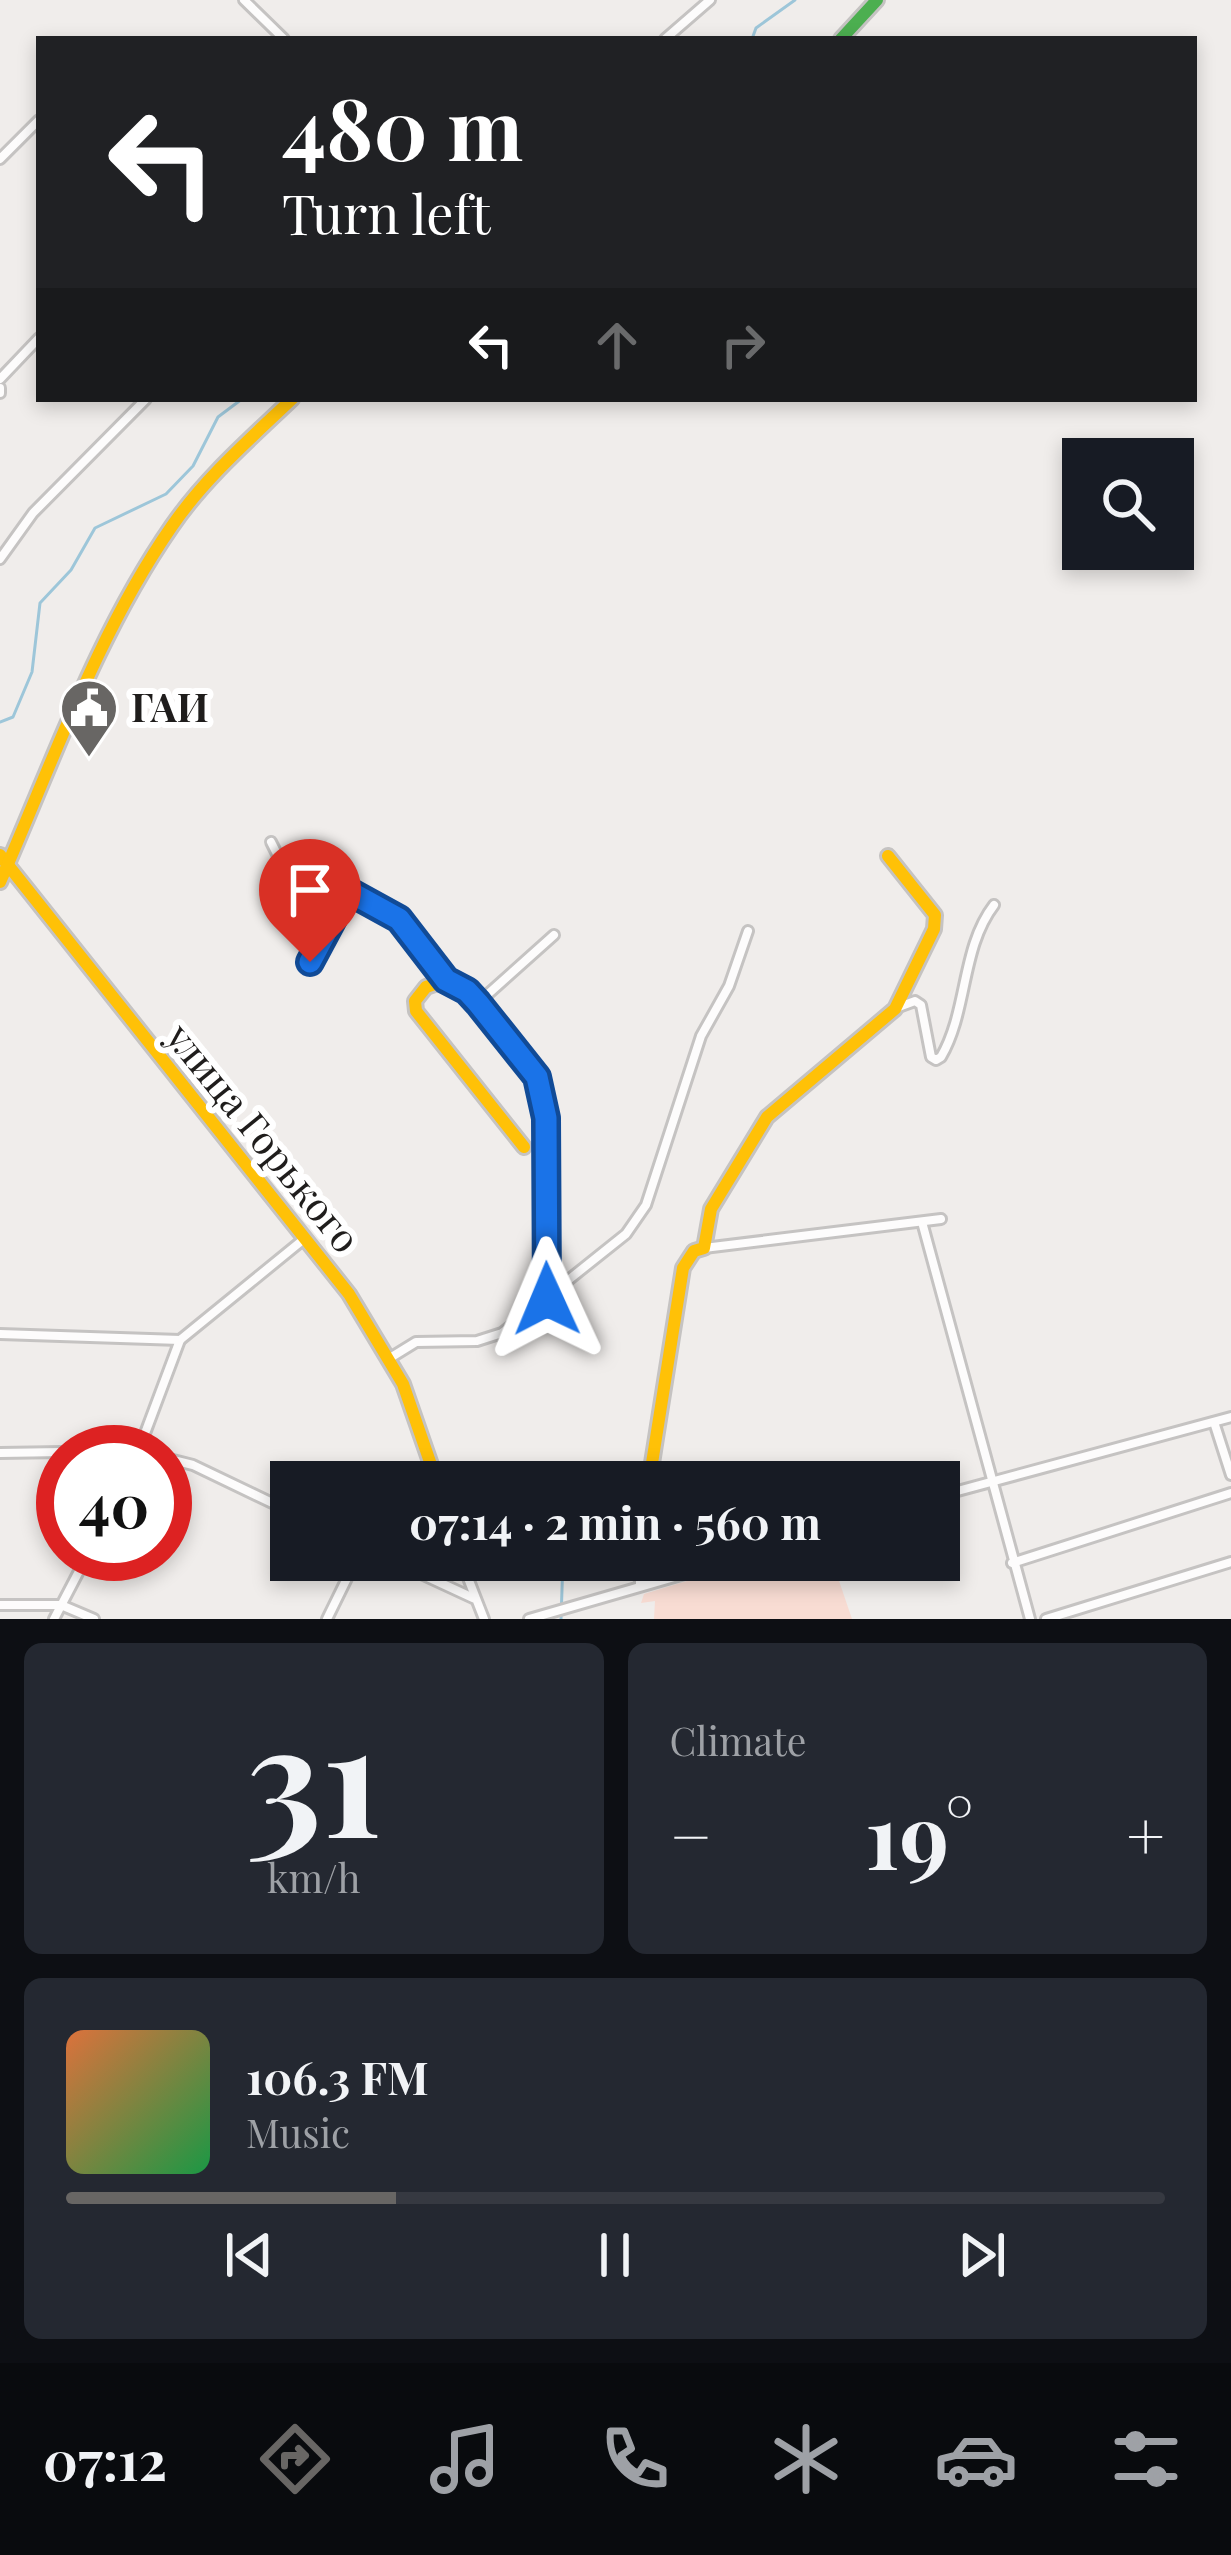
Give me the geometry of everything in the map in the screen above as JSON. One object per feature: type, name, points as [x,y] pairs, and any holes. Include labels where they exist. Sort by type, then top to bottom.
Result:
[{"type":"street","points":[[244,0],[281,36]]},
{"type":"street","points":[[668,36],[710,0]]},
{"type":"street","points":[[844,36],[877,0]]},
{"type":"street","points":[[0,159],[36,123]]},
{"type":"street","points":[[0,387],[36,342]]},
{"type":"street","points":[[0,559],[33,513],[143,402]]},
{"type":"street","points":[[0,882],[4,860],[122,606],[175,523],[222,467],[289,402]]},
{"type":"street","points":[[271,842],[280,862],[296,878],[325,881],[399,919],[446,980],[467,991],[527,1062],[542,1094],[546,1118],[547,1299]]},
{"type":"street","points":[[887,856],[935,915],[934,929],[895,1009]]},
{"type":"street","name":"улица Горького","points":[[4,860],[350,1294],[390,1358],[413,1407],[430,1461]]},
{"type":"street","points":[[310,962],[348,891]]},
{"type":"street","points":[[704,1248],[711,1209],[767,1118],[895,1009],[915,1001],[921,1005],[931,1057],[940,1057],[958,1022],[978,937],[994,905]]},
{"type":"street","points":[[390,1358],[416,1342],[488,1339],[519,1322],[626,1234],[646,1205],[701,1036],[729,986],[748,932]]},
{"type":"street","points":[[478,1003],[554,935]]},
{"type":"street","points":[[446,980],[418,995],[416,1011],[524,1148]]},
{"type":"street","points":[[652,1461],[683,1268],[694,1251],[941,1219]]},
{"type":"street","points":[[922,1222],[1030,1619]]},
{"type":"street","points":[[148,1425],[180,1340],[305,1238]]},
{"type":"street","points":[[0,1334],[180,1340]]},
{"type":"street","points":[[960,1490],[1231,1417]]},
{"type":"street","points":[[1214,1422],[1231,1475]]},
{"type":"street","points":[[0,1453],[36,1453]]},
{"type":"street","points":[[192,1465],[270,1502]]},
{"type":"street","points":[[1012,1562],[1231,1493]]},
{"type":"street","points":[[1046,1619],[1231,1562]]},
{"type":"street","points":[[54,1619],[74,1581]]},
{"type":"street","points":[[327,1619],[346,1581]]},
{"type":"street","points":[[436,1581],[473,1598]]},
{"type":"street","points":[[468,1581],[484,1619]]},
{"type":"street","points":[[642,1581],[642,1586]]},
{"type":"street","points":[[642,1586],[645,1581]]},
{"type":"street","points":[[529,1619],[660,1581]]},
{"type":"street","points":[[0,1605],[61,1605],[94,1619]]},
{"type":"shaded area","points":[[687,1581],[839,1581],[852,1619],[654,1619],[655,1601],[641,1603],[644,1594]]},
{"type":"waterway","points":[[753,36],[756,28],[795,0]]},
{"type":"waterway","points":[[0,722],[13,717],[32,672],[40,603],[71,570],[95,528],[166,494],[193,466],[218,417],[238,402]]},
{"type":"waterway","points":[[561,1619],[562,1581]]},
{"type":"traffic: fast","points":[[844,36],[877,0]]},
{"type":"traffic: slow","points":[[0,882],[78,700],[145,567],[199,492],[289,402]]},
{"type":"traffic: slow","points":[[0,855],[349,1294],[403,1384],[430,1461]]},
{"type":"traffic: slow","points":[[652,1461],[683,1268],[694,1251],[704,1248],[711,1209],[767,1117],[895,1009],[934,929],[935,915],[888,856]]},
{"type":"traffic: slow","points":[[524,1147],[416,1011],[415,1001],[426,987],[446,980],[467,991],[537,1077],[546,1118],[547,1299]]},
{"type":"place","name":"ГАИ","points":[[89,759]]},
{"type":"route","points":[[310,962],[348,891],[399,919],[446,980],[467,991],[527,1062],[537,1077],[546,1118],[547,1299]]}]
